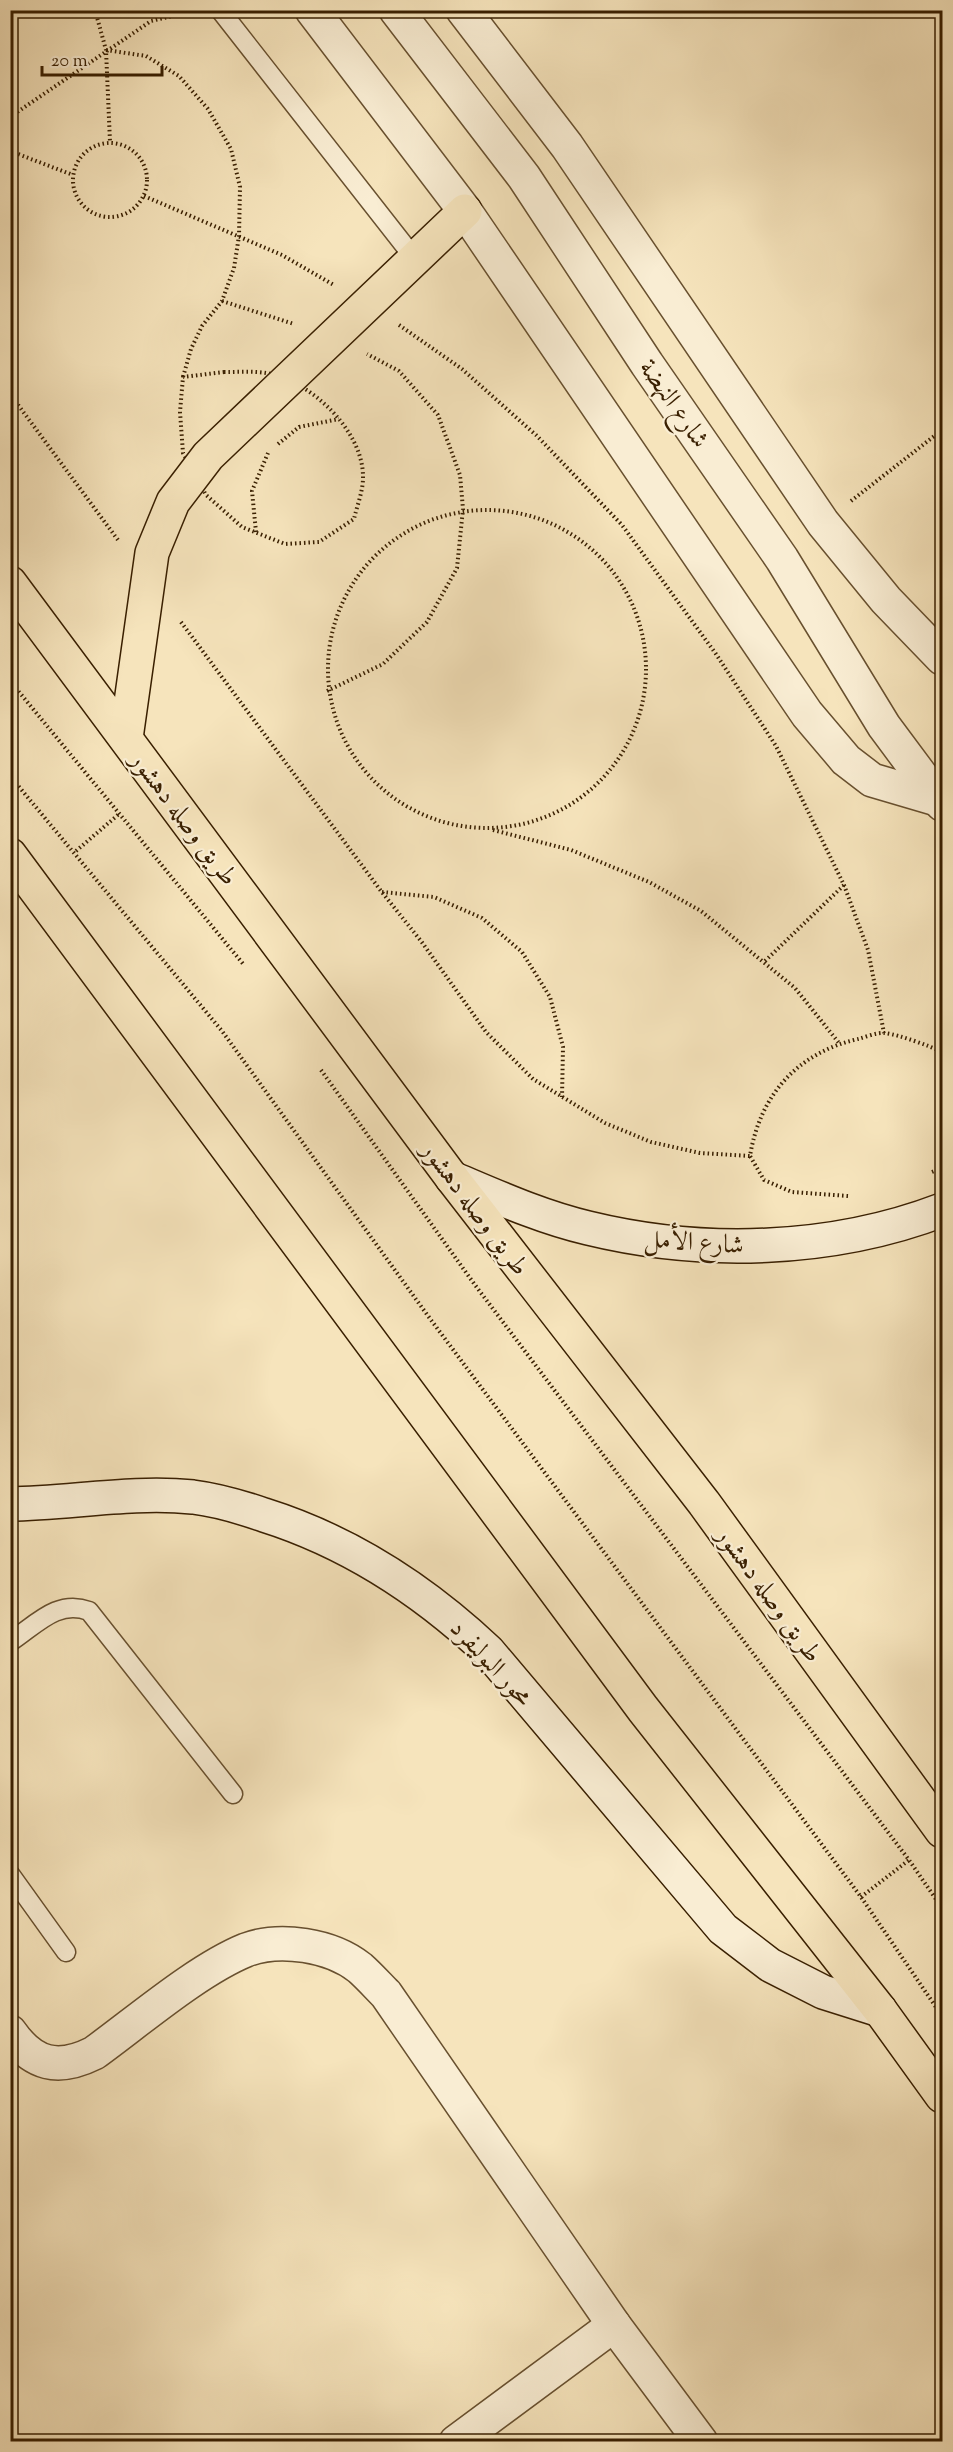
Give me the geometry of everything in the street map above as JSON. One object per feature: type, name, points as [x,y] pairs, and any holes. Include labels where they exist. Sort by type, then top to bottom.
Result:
[{"type":"main road","points":[[126,738],[147,580],[161,527],[173,502],[194,473],[465,211]]},
{"type":"main road","name":"طريق وصله دهشور","points":[[10,583],[452,1178],[704,1503],[942,1831]]},
{"type":"main road","points":[[10,855],[643,1709],[880,2010],[942,2096]]},
{"type":"street","points":[[312,10],[465,211],[807,714],[846,760],[872,780],[941,802]]},
{"type":"street","name":"شارع النهضة","points":[[396,10],[524,177],[647,364],[782,559],[884,726],[941,802]]},
{"type":"street","name":"شارع النهضة","points":[[463,10],[567,146],[693,335],[823,523],[886,600],[942,658]]},
{"type":"street","name":"شارع الأمل","points":[[452,1178],[519,1207],[588,1228],[671,1242],[733,1246],[806,1242],[868,1232],[942,1210]]},
{"type":"street","name":"محور البوليفرد","points":[[10,1504],[144,1496],[193,1497],[241,1507],[287,1522],[332,1540],[375,1562],[453,1618],[488,1651],[723,1929],[780,1970],[823,1992],[880,2010]]},
{"type":"street","points":[[10,2032],[19,2044],[34,2057],[54,2064],[75,2063],[93,2054],[213,1967],[248,1950],[286,1944],[324,1950],[359,1967],[386,1994],[614,2325],[701,2442]]},
{"type":"street","points":[[456,2442],[614,2325]]},
{"type":"lane","points":[[223,15],[415,259]]},
{"type":"lane","points":[[10,1642],[61,1607],[76,1606],[89,1611],[233,1794]]},
{"type":"lane","points":[[10,1874],[66,1952]]},
{"type":"path","points":[[95,10],[106,50],[110,142]]},
{"type":"path","points":[[10,117],[152,21],[181,14],[223,15]]},
{"type":"path","points":[[106,50],[146,56],[179,76],[208,109],[231,149],[240,187],[239,236],[234,268],[222,302],[202,326],[191,349],[183,377],[180,412],[183,453],[206,495],[242,526],[285,544],[320,542],[354,519],[363,477],[353,437],[340,419],[302,385],[267,373],[235,372],[183,377]]},
{"type":"path","points":[[110,142],[125,145],[138,154],[146,166],[148,182],[144,196],[137,207],[113,218],[100,216],[88,210],[79,201],[74,188],[73,175],[77,162],[85,152],[96,145],[110,142]]},
{"type":"path","points":[[10,151],[73,175]]},
{"type":"path","points":[[144,196],[282,255],[368,304],[462,369],[536,435],[622,525],[716,654],[776,746],[844,885],[868,950],[884,1033]]},
{"type":"path","points":[[222,302],[333,337],[399,371],[438,415],[460,475],[463,508],[457,568],[427,622],[383,664],[326,691]]},
{"type":"path","points":[[10,394],[147,580],[218,668],[381,891],[422,941],[486,1032],[533,1079],[605,1123],[651,1142],[700,1153],[750,1156]]},
{"type":"path","points":[[256,532],[252,491],[268,453],[299,427],[340,419]]},
{"type":"path","points":[[823,523],[942,430]]},
{"type":"path","points":[[490,830],[553,816],[606,778],[639,722],[649,658],[631,596],[591,545],[533,514],[463,508],[408,528],[359,570],[330,627],[326,691],[345,746],[382,791],[432,820],[490,830],[571,850],[649,882],[701,911],[765,961],[795,988],[839,1043]]},
{"type":"path","points":[[10,681],[251,975]]},
{"type":"path","points":[[10,776],[76,852],[222,1031],[431,1320],[861,1897],[942,2016]]},
{"type":"path","points":[[76,852],[119,814]]},
{"type":"path","points":[[765,961],[844,885]]},
{"type":"path","points":[[381,891],[434,897],[482,918],[522,952],[550,997],[563,1047],[562,1097]]},
{"type":"path","points":[[850,1196],[792,1192],[765,1180],[750,1156],[754,1131],[773,1093],[799,1065],[839,1043],[884,1033],[942,1052]]},
{"type":"path","points":[[315,1061],[475,1285],[909,1860],[942,1908]]},
{"type":"path","points":[[923,1177],[942,1168]]},
{"type":"path","points":[[861,1897],[909,1860]]}]
